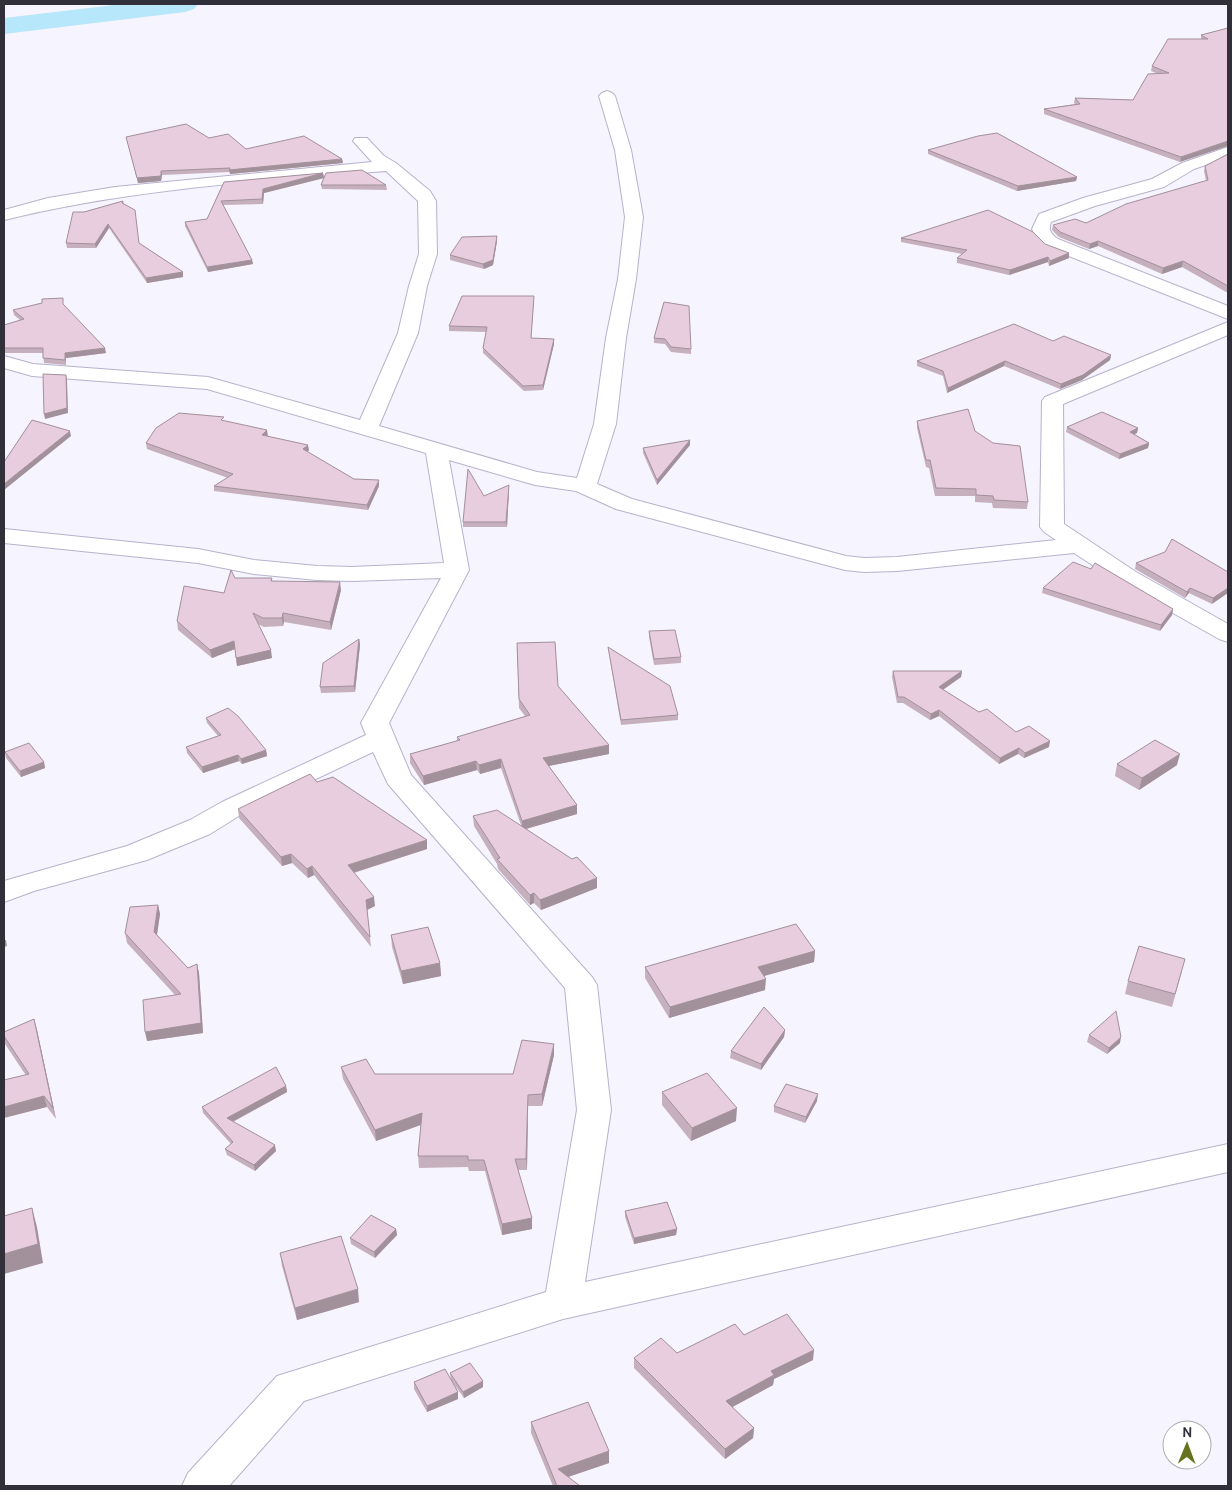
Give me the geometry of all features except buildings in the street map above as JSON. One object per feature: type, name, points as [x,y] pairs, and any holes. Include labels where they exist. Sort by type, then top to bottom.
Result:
[{"type":"street","points":[[581,485],[588,480],[605,424],[616,338],[627,279],[634,217],[623,150],[607,96]]},
{"type":"street","points":[[361,141],[378,160],[390,166],[424,195],[427,201],[428,254],[418,286],[408,333],[367,429]]},
{"type":"street","points":[[1228,152],[1188,166],[1158,183],[1089,202],[1045,218],[1040,224],[1042,236],[1052,243],[1228,313]]},
{"type":"street","points":[[4,215],[94,195],[130,190],[290,173],[390,166]]},
{"type":"street","points":[[1228,328],[1052,401],[1052,527],[1127,577],[1228,634]]},
{"type":"street","points":[[4,362],[32,370],[208,383],[535,478],[581,485],[624,504],[845,563],[864,565],[897,564],[1079,544]]},
{"type":"street","points":[[436,449],[457,570],[375,723],[398,778],[581,985],[594,1110],[563,1303]]},
{"type":"street","points":[[4,536],[198,556],[254,567],[317,574],[457,570]]},
{"type":"street","points":[[4,892],[23,884],[137,853],[200,827],[232,808],[382,738]]},
{"type":"street","points":[[203,1486],[291,1388],[563,1303],[1228,1158]]},
{"type":"waterway","points":[[4,26],[185,4]]}]
